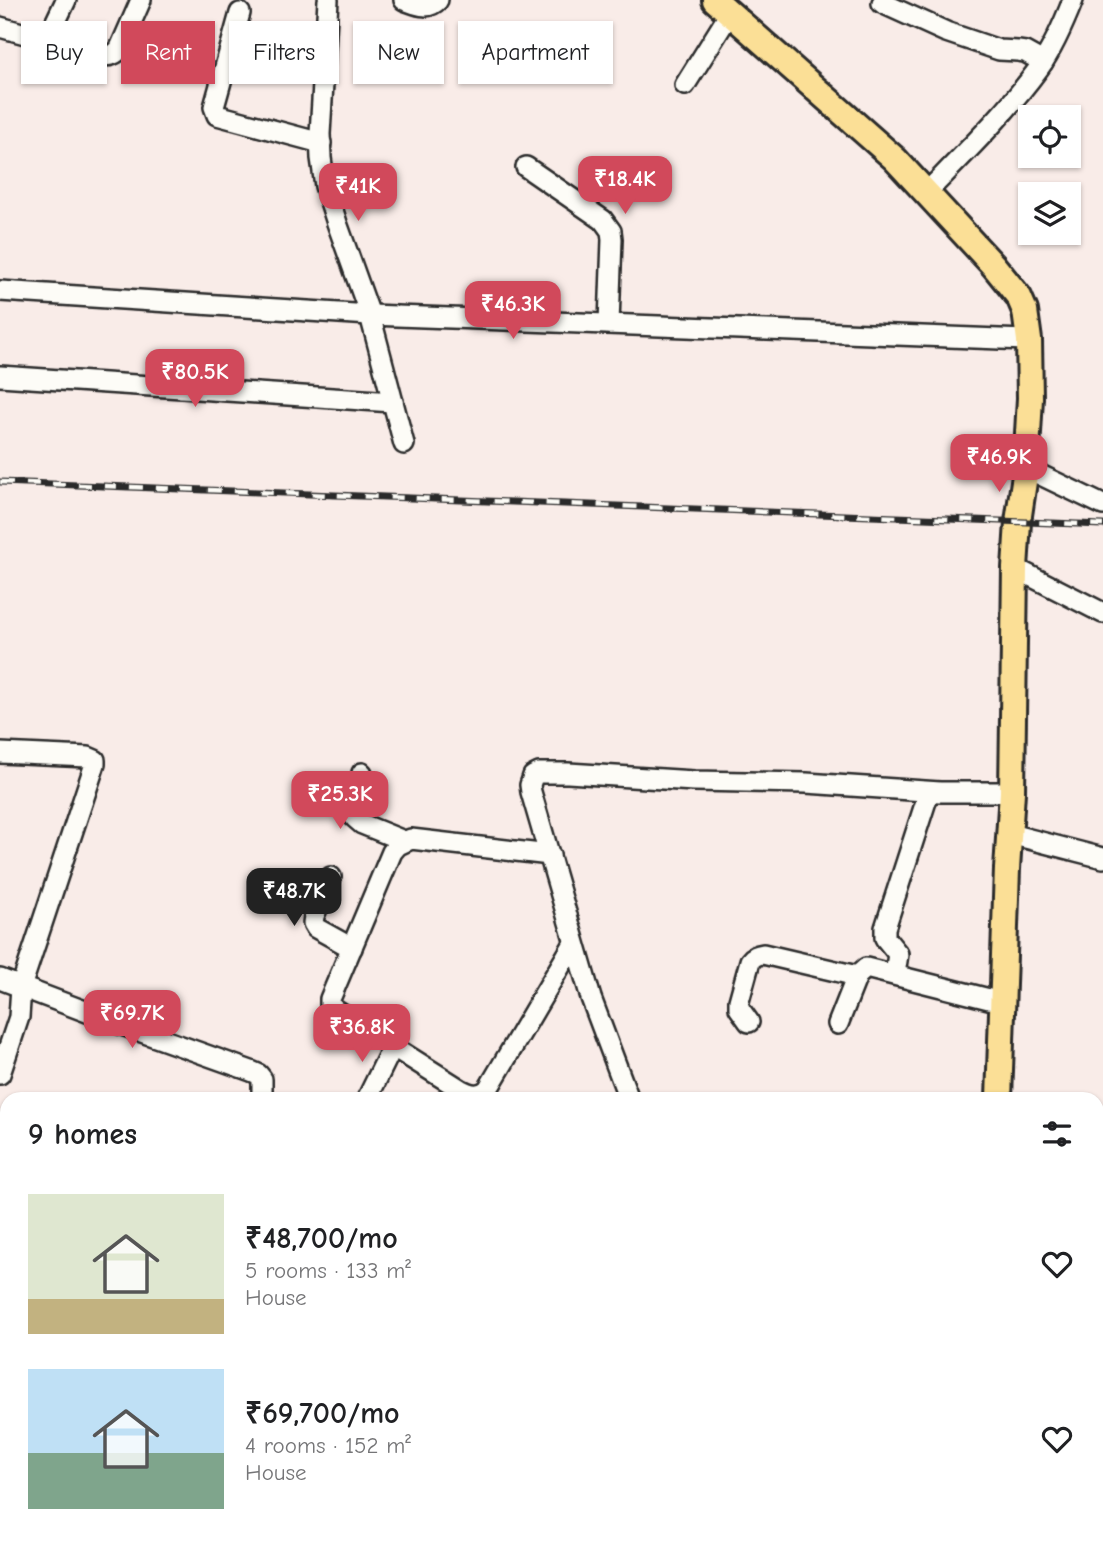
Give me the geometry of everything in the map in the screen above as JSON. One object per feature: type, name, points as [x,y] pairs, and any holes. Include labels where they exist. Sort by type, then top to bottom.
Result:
[{"type":"main road","points":[[724,5],[895,159],[994,266],[1018,297],[1025,311],[1029,340],[1030,398],[1026,468],[1015,568],[1012,792],[999,1092]]},
{"type":"street","points":[[56,21],[66,0]]},
{"type":"street","points":[[107,57],[117,53],[141,0]]},
{"type":"street","points":[[328,0],[321,143],[325,186],[370,316],[404,444]]},
{"type":"street","points":[[404,0],[429,7],[438,0]]},
{"type":"street","points":[[927,192],[992,124],[1043,62],[1062,29],[1073,0]]},
{"type":"street","points":[[882,3],[968,40],[999,50],[1025,52],[1043,62]]},
{"type":"street","points":[[685,85],[724,5]]},
{"type":"street","points":[[240,13],[214,107],[217,115],[321,143]]},
{"type":"street","points":[[0,27],[21,33]]},
{"type":"street","points":[[526,167],[603,220],[611,232],[609,324]]},
{"type":"street","points":[[0,291],[370,316],[1029,340]]},
{"type":"street","points":[[0,376],[393,402]]},
{"type":"street","points":[[1026,468],[1103,505]]},
{"type":"street","points":[[1015,568],[1103,612]]},
{"type":"street","points":[[0,753],[88,757],[94,760],[95,764],[22,987],[19,1017],[0,1074]]},
{"type":"street","points":[[362,773],[355,818],[362,824],[404,841]]},
{"type":"street","points":[[626,1092],[574,943],[530,785],[533,776],[539,773],[568,773],[694,781],[806,783],[929,792],[1012,792]]},
{"type":"street","points":[[895,974],[898,954],[886,938],[885,928],[929,792]]},
{"type":"street","points":[[1010,834],[1103,858]]},
{"type":"street","points":[[466,1092],[335,1010],[330,1005],[330,999],[392,852],[404,841],[411,839],[550,855]]},
{"type":"street","points":[[331,877],[313,923],[316,928],[352,948]]},
{"type":"street","points":[[489,1092],[488,1089],[574,943]]},
{"type":"street","points":[[749,1022],[739,1008],[739,1001],[750,961],[757,955],[763,954],[857,976]]},
{"type":"street","points":[[838,1024],[857,976],[866,968],[1001,1002]]},
{"type":"street","points":[[0,979],[258,1074],[262,1079],[262,1092]]},
{"type":"street","points":[[370,1092],[393,1046]]},
{"type":"railway","points":[[0,482],[1103,525]]}]
